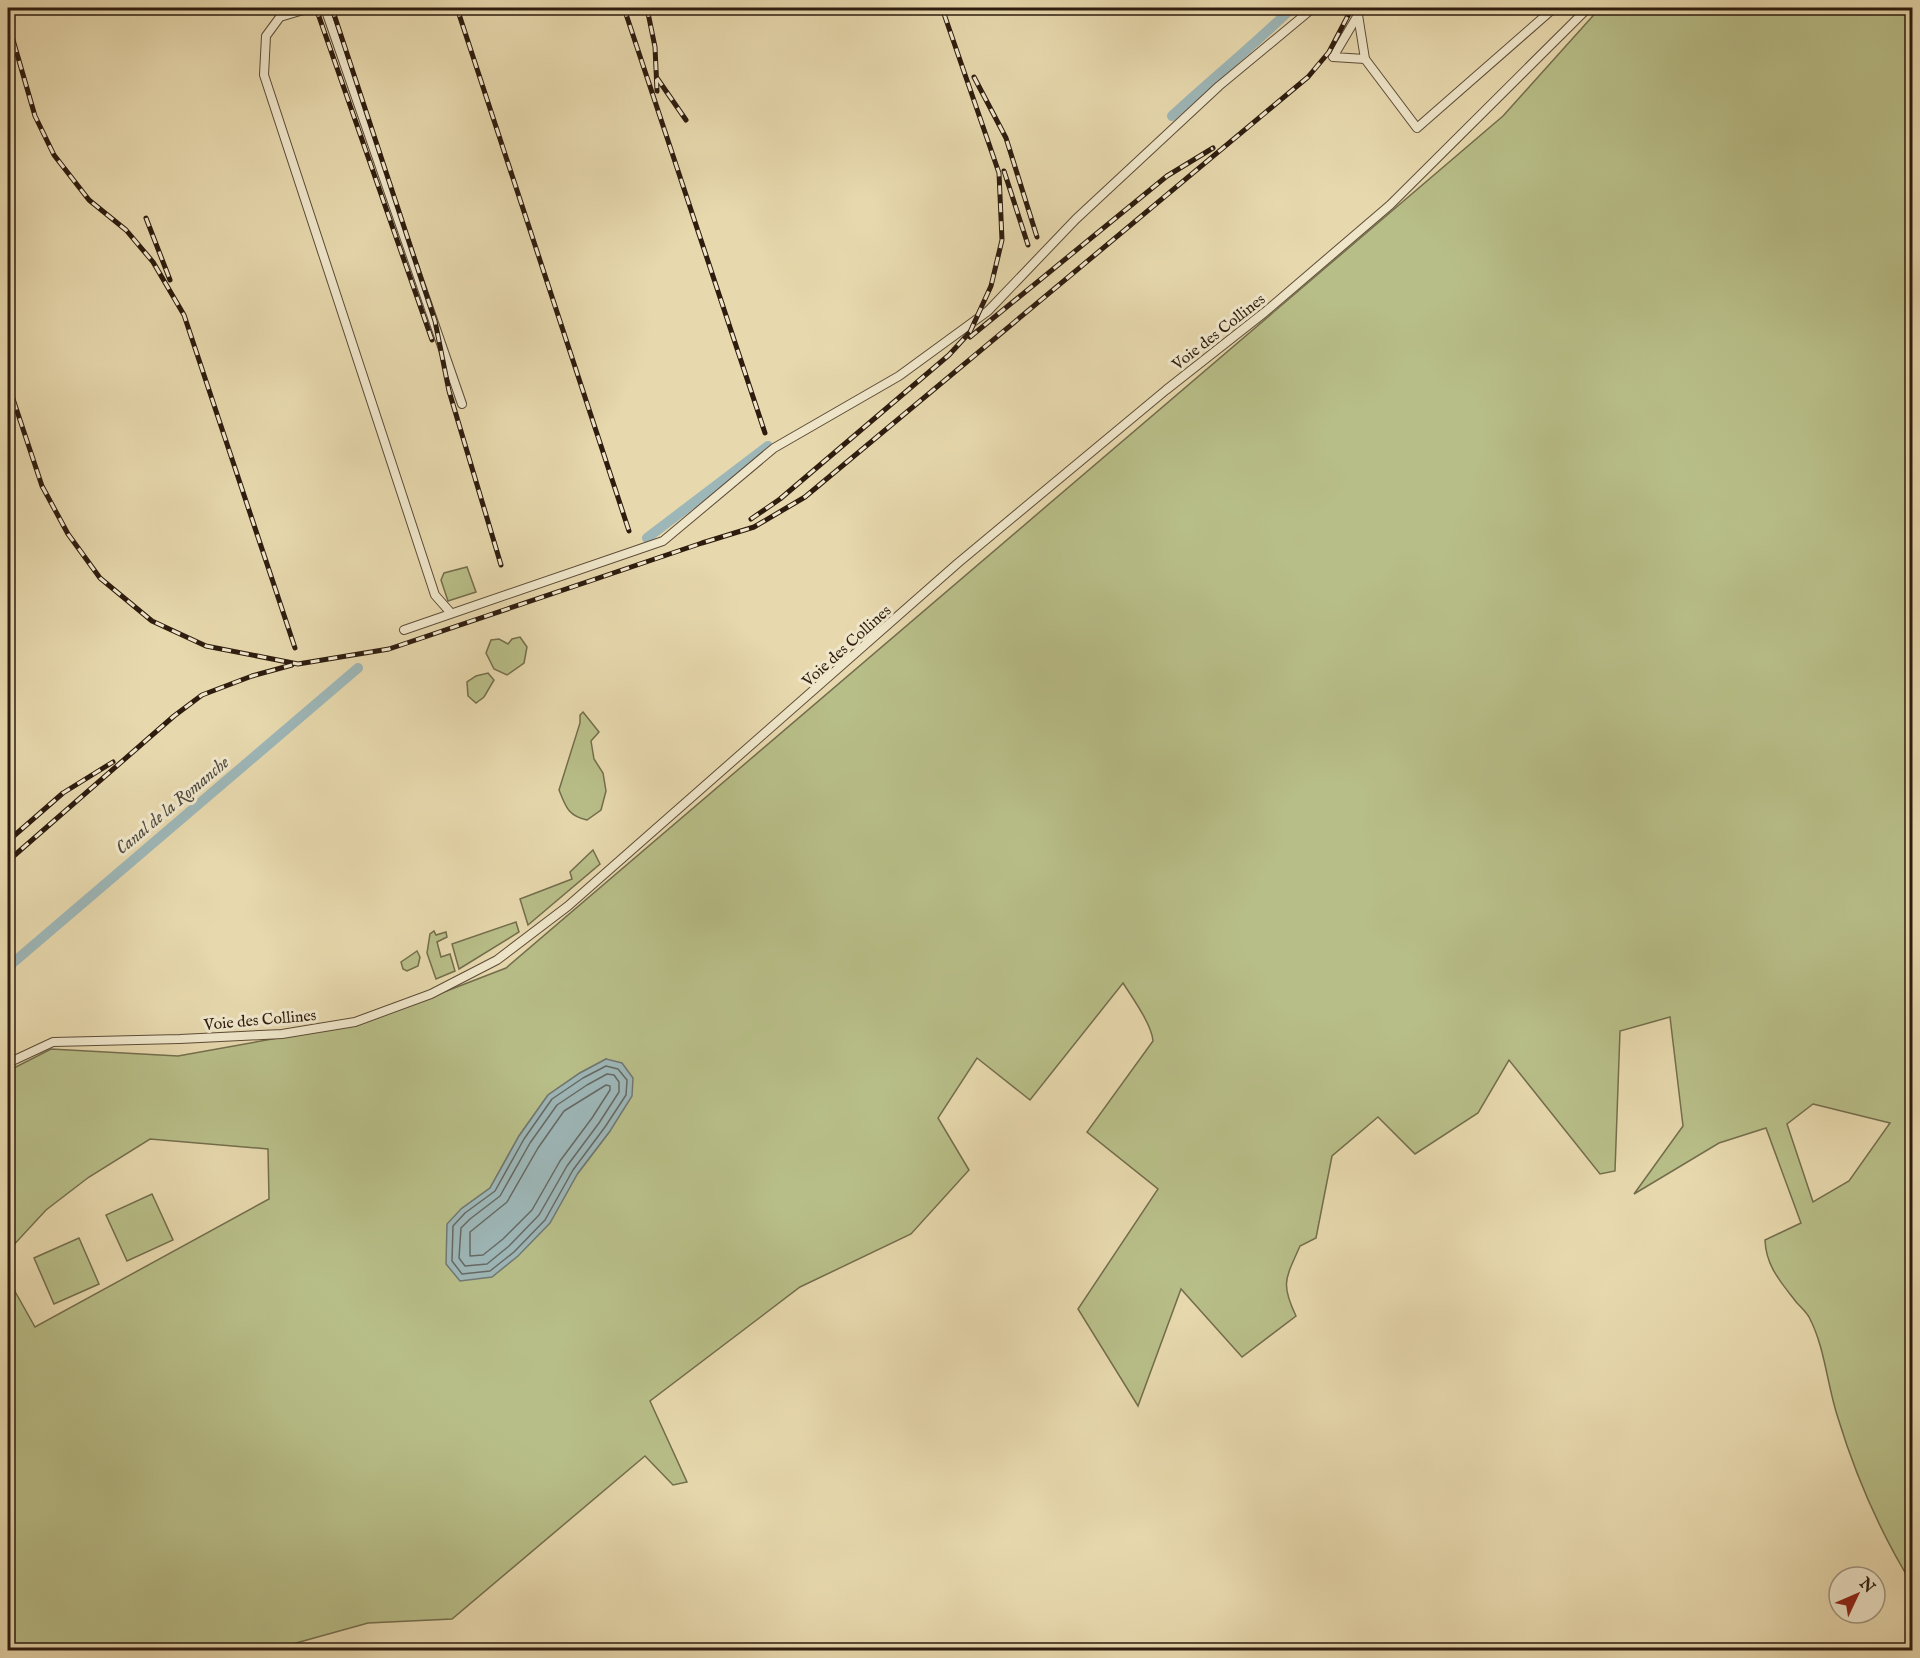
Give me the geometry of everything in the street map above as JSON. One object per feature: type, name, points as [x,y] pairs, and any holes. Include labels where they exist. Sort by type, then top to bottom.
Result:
[{"type":"street","points":[[310,8],[280,17],[266,36],[264,75],[434,591],[450,612]]},
{"type":"street","points":[[325,8],[462,404]]},
{"type":"street","points":[[404,630],[450,612],[663,541],[774,448],[899,376],[988,311],[1076,219],[1219,86],[1312,8]]},
{"type":"street","points":[[1358,11],[1365,59],[1418,128],[1554,8]]},
{"type":"street","name":"Voie des Collines","points":[[8,1063],[53,1042],[180,1040],[282,1034],[355,1022],[431,994],[497,960],[568,906],[958,563],[1166,390],[1265,312],[1390,206],[1588,8]]},
{"type":"street","points":[[1358,11],[1333,57],[1365,59]]},
{"type":"green space","points":[[1600,8],[1912,8],[1912,1584],[1879,1524],[1853,1462],[1834,1405],[1822,1353],[1808,1315],[1780,1281],[1768,1258],[1765,1240],[1801,1223],[1766,1128],[1719,1143],[1634,1194],[1683,1126],[1670,1017],[1620,1031],[1615,1171],[1600,1174],[1509,1060],[1478,1113],[1415,1154],[1378,1117],[1332,1156],[1316,1238],[1300,1246],[1288,1274],[1288,1296],[1296,1316],[1242,1357],[1181,1289],[1138,1406],[1078,1309],[1158,1189],[1087,1132],[1153,1041],[1145,1019],[1123,983],[1030,1100],[977,1058],[938,1118],[969,1170],[911,1234],[800,1287],[650,1401],[687,1482],[673,1485],[645,1456],[452,1619],[368,1623],[271,1650],[8,1650],[8,1279],[35,1327],[269,1199],[268,1149],[150,1139],[89,1177],[46,1210],[9,1250],[8,1254],[8,1071],[51,1049],[178,1056],[328,1029],[392,1012],[506,968],[1503,116]],"holes":[[[606,1059],[610,1131],[578,1173],[461,1209],[490,1188],[519,1136],[548,1095],[580,1073]],[[1813,1104],[1890,1123],[1849,1181],[1813,1202],[1787,1124]]]},
{"type":"green space","points":[[467,567],[476,592],[448,601],[441,580],[444,573]]},
{"type":"green space","points":[[520,637],[527,647],[524,663],[507,675],[494,669],[486,653],[491,640],[499,639],[508,644],[512,639]]},
{"type":"green space","points":[[488,673],[494,680],[484,697],[476,703],[468,696],[467,682],[476,676]]},
{"type":"green space","points":[[583,712],[599,732],[591,741],[594,759],[603,773],[606,791],[601,810],[587,820],[568,810],[559,790],[580,723],[580,715]]},
{"type":"green space","points":[[593,850],[600,864],[528,925],[520,899],[572,879],[570,872]]},
{"type":"green space","points":[[516,922],[519,932],[459,969],[452,944]]},
{"type":"green space","points":[[434,931],[436,935],[446,932],[447,937],[437,942],[441,957],[450,954],[455,971],[436,979],[427,953],[430,934]]},
{"type":"green space","points":[[417,951],[420,957],[418,966],[407,971],[403,969],[401,962]]},
{"type":"green space","points":[[152,1194],[173,1240],[127,1261],[106,1215]]},
{"type":"green space","points":[[79,1238],[99,1284],[54,1304],[34,1258]]},
{"type":"water","points":[[606,1059],[622,1063],[633,1078],[632,1096],[610,1131],[578,1173],[550,1223],[518,1256],[492,1277],[460,1281],[446,1264],[447,1224],[461,1209],[490,1188],[519,1136],[548,1095],[580,1073]]},
{"type":"waterway","name":"Canal de la Romanche","points":[[1172,116],[1292,8]]},
{"type":"waterway","name":"Canal de la Romanche","points":[[647,538],[768,446]]},
{"type":"waterway","name":"Canal de la Romanche","points":[[8,967],[358,668]]},
{"type":"railway","points":[[10,8],[11,33],[35,116],[54,155],[89,200],[126,230],[153,262],[184,315],[295,648]]},
{"type":"railway","points":[[316,8],[432,340]]},
{"type":"railway","points":[[332,8],[435,321],[449,391],[501,565]]},
{"type":"railway","points":[[457,8],[629,531]]},
{"type":"railway","points":[[624,8],[765,433]]},
{"type":"railway","points":[[647,8],[655,47],[657,91]]},
{"type":"railway","points":[[751,519],[780,499],[949,355],[970,332],[991,286],[1002,240],[999,173],[942,8]]},
{"type":"railway","points":[[8,384],[42,486],[68,534],[100,578],[152,621],[206,646],[298,664],[389,649],[754,527],[805,497],[1308,77],[1329,52],[1352,8]]},
{"type":"railway","points":[[974,77],[1006,138],[1037,237]]},
{"type":"railway","points":[[657,78],[686,120]]},
{"type":"railway","points":[[970,337],[1167,176],[1213,148]]},
{"type":"railway","points":[[1004,171],[1028,245]]},
{"type":"railway","points":[[146,218],[170,280]]},
{"type":"railway","points":[[8,861],[174,716],[202,695],[252,676],[292,665]]},
{"type":"railway","points":[[8,841],[63,793],[113,762]]}]
